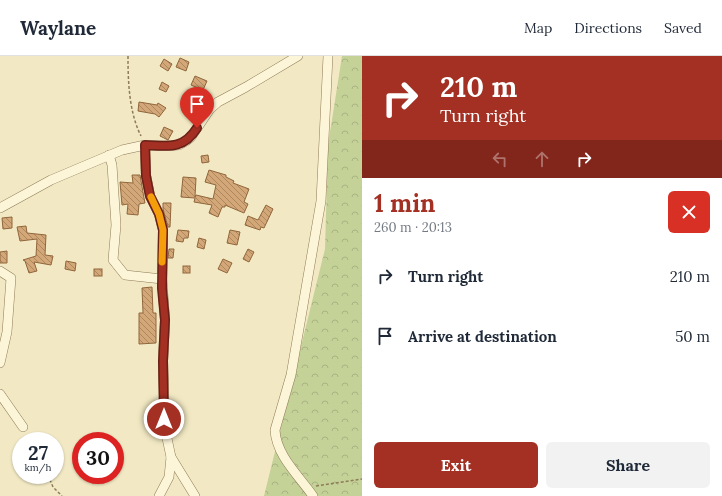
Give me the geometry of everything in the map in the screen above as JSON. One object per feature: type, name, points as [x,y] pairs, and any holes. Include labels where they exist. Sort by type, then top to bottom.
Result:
[{"type":"street","points":[[0,208],[51,180],[122,150],[145,145],[179,145],[191,137],[210,109],[218,102],[298,56]]},
{"type":"street","points":[[313,496],[283,456],[275,438],[275,430],[291,375],[321,200],[328,56]]},
{"type":"street","points":[[145,145],[147,182],[150,196],[159,214],[163,230],[162,279],[165,320],[163,361],[164,419],[167,444],[171,456],[195,496]]},
{"type":"street","points":[[109,155],[112,165],[116,224],[113,260],[126,275],[162,279]]},
{"type":"street","points":[[0,270],[11,278],[6,332],[0,363]]},
{"type":"street","points":[[0,394],[24,427]]},
{"type":"street","points":[[159,496],[169,477],[171,456]]},
{"type":"path","points":[[128,56],[135,125],[145,145]]},
{"type":"path","points":[[307,488],[362,479]]},
{"type":"path","points":[[52,484],[62,496]]},
{"type":"green space","points":[[342,56],[362,56],[362,496],[264,496],[325,249],[328,145]]},
{"type":"building","points":[[180,58],[189,62],[186,71],[176,67]]},
{"type":"building","points":[[164,59],[172,64],[168,71],[160,66]]},
{"type":"building","points":[[195,76],[207,81],[203,90],[191,85]]},
{"type":"building","points":[[162,82],[169,86],[166,92],[159,89]]},
{"type":"building","points":[[189,98],[195,102],[190,110],[184,107]]},
{"type":"building","points":[[139,102],[157,105],[158,103],[166,108],[159,117],[155,114],[138,111]]},
{"type":"building","points":[[164,127],[173,131],[168,140],[160,136]]},
{"type":"building","points":[[208,155],[209,162],[202,163],[201,156]]},
{"type":"building","points":[[209,170],[226,175],[226,177],[234,181],[233,183],[249,189],[244,202],[248,204],[244,213],[225,205],[225,207],[222,207],[218,217],[209,213],[212,205],[194,202],[195,198],[181,197],[183,177],[196,178],[195,197],[196,195],[213,199],[216,185],[205,182]]},
{"type":"building","points":[[132,175],[140,175],[145,203],[139,204],[138,215],[127,214],[128,204],[122,205],[120,182],[133,183]]},
{"type":"building","points":[[163,203],[171,203],[170,227],[168,227],[163,209]]},
{"type":"building","points":[[266,205],[273,209],[264,228],[261,227],[260,230],[245,225],[248,216],[258,220]]},
{"type":"building","points":[[12,217],[12,228],[3,229],[2,218]]},
{"type":"building","points":[[26,226],[27,233],[46,235],[45,255],[53,256],[51,265],[34,262],[37,271],[29,273],[25,261],[23,260],[36,256],[37,239],[20,241],[17,227]]},
{"type":"building","points":[[178,230],[189,231],[188,238],[184,238],[183,242],[176,241]]},
{"type":"building","points":[[230,230],[240,232],[237,245],[227,243]]},
{"type":"building","points":[[199,238],[206,240],[204,249],[197,247]]},
{"type":"building","points":[[169,249],[174,249],[173,258],[168,258]]},
{"type":"building","points":[[248,249],[254,252],[249,262],[243,259]]},
{"type":"building","points":[[7,251],[7,263],[0,263],[0,252]]},
{"type":"building","points":[[223,259],[232,263],[227,273],[218,269]]},
{"type":"building","points":[[66,261],[76,263],[75,271],[65,269]]},
{"type":"building","points":[[183,266],[190,266],[190,273],[183,273]]},
{"type":"building","points":[[94,269],[102,269],[102,276],[94,276]]},
{"type":"building","points":[[152,287],[153,313],[156,313],[156,343],[139,344],[139,313],[143,313],[142,288]]},
{"type":"slow traffic","points":[[151,197],[159,214],[163,230],[162,262]]},
{"type":"route","points":[[164,419],[163,361],[165,320],[162,288],[163,230],[159,214],[150,196],[146,176],[145,145],[179,145],[191,137],[197,128]]}]
